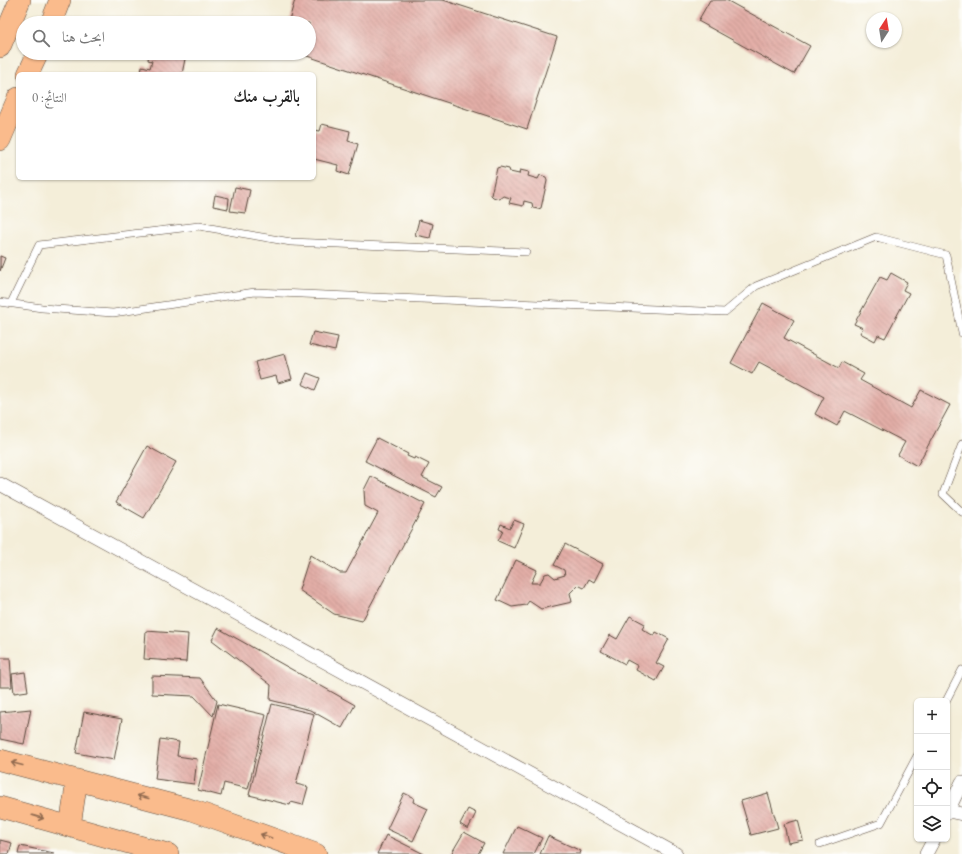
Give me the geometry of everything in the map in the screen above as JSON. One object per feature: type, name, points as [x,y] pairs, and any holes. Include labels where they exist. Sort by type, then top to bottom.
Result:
[{"type":"main road","points":[[0,47],[20,0]]},
{"type":"main road","points":[[53,16],[60,0]]},
{"type":"main road","points":[[29,72],[35,60]]},
{"type":"main road","points":[[0,140],[16,103]]},
{"type":"main road","points":[[0,760],[192,810],[316,854]]},
{"type":"main road","points":[[70,826],[77,780]]},
{"type":"main road","points":[[0,806],[168,854]]},
{"type":"street","points":[[0,484],[676,854]]},
{"type":"street","points":[[950,808],[962,782]]},
{"type":"street","points":[[950,812],[962,814]]},
{"type":"street","points":[[926,854],[932,842]]},
{"type":"lane","points":[[11,303],[39,245],[200,226],[291,242],[526,252]]},
{"type":"lane","points":[[0,302],[42,308],[113,313],[255,292],[725,312],[756,286],[876,237],[946,255],[962,333]]},
{"type":"lane","points":[[962,444],[943,494],[962,512]]},
{"type":"lane","points":[[948,698],[962,670]]},
{"type":"lane","points":[[820,844],[882,823],[914,762]]},
{"type":"building","points":[[295,0],[443,0],[557,37],[527,129],[316,59],[316,16],[290,16]]},
{"type":"building","points":[[710,0],[726,0],[810,46],[794,74],[698,21]]},
{"type":"building","points":[[148,60],[185,60],[182,72],[141,72],[142,66],[150,68],[152,61]]},
{"type":"building","points":[[322,124],[350,131],[348,141],[358,144],[349,175],[337,171],[338,165],[316,160],[316,130],[320,131]]},
{"type":"building","points":[[500,167],[509,169],[510,172],[519,174],[520,170],[529,172],[528,176],[538,179],[540,175],[546,177],[547,181],[541,208],[533,208],[532,203],[524,201],[523,206],[509,203],[511,198],[503,196],[499,199],[491,195],[497,168]]},
{"type":"building","points":[[235,187],[250,190],[245,213],[230,211]]},
{"type":"building","points":[[215,195],[229,198],[228,209],[213,206]]},
{"type":"building","points":[[419,220],[433,224],[430,238],[415,235]]},
{"type":"building","points":[[0,256],[5,258],[0,271]]},
{"type":"building","points":[[891,273],[907,282],[903,290],[909,293],[885,338],[878,335],[875,341],[860,333],[863,328],[854,324],[880,277],[887,280]]},
{"type":"building","points":[[763,303],[794,320],[784,338],[839,368],[842,362],[864,374],[860,380],[911,408],[921,390],[950,405],[917,466],[898,455],[905,442],[845,411],[837,426],[815,414],[824,397],[759,362],[752,374],[731,363]]},
{"type":"building","points":[[313,332],[338,337],[335,351],[309,345]]},
{"type":"building","points":[[285,354],[292,379],[278,383],[276,376],[260,380],[255,362]]},
{"type":"building","points":[[307,373],[320,378],[315,390],[302,384]]},
{"type":"building","points":[[377,438],[408,454],[407,456],[414,459],[415,457],[429,464],[422,477],[442,487],[436,497],[365,461]]},
{"type":"building","points":[[147,446],[176,462],[144,518],[116,502]]},
{"type":"building","points":[[371,476],[425,504],[362,621],[334,614],[299,590],[310,555],[340,573],[346,573],[378,513],[365,506],[364,490]]},
{"type":"building","points":[[514,520],[524,524],[514,548],[498,541],[503,531],[499,529],[501,524],[510,528]]},
{"type":"building","points":[[565,544],[603,564],[594,582],[589,579],[584,588],[578,585],[570,593],[572,602],[541,609],[529,601],[526,605],[512,607],[497,600],[516,560],[537,570],[531,583],[540,583],[545,574],[549,573],[555,578],[565,575],[564,570],[554,565]]},
{"type":"building","points":[[630,616],[645,624],[642,629],[654,636],[656,632],[669,639],[656,663],[664,667],[656,681],[636,670],[638,666],[627,660],[625,664],[601,651],[610,635],[617,639]]},
{"type":"building","points":[[218,628],[355,705],[342,728],[310,710],[270,700],[271,685],[212,640]]},
{"type":"building","points":[[146,631],[188,634],[186,662],[144,659]]},
{"type":"building","points":[[0,658],[10,658],[12,687],[0,687]]},
{"type":"building","points":[[25,672],[28,691],[14,693],[12,674]]},
{"type":"building","points":[[152,676],[200,678],[217,701],[213,716],[194,696],[152,694]]},
{"type":"building","points":[[218,704],[266,715],[248,789],[224,783],[221,796],[198,790]]},
{"type":"building","points":[[272,704],[314,714],[296,784],[308,787],[303,805],[291,802],[290,805],[249,795]]},
{"type":"building","points":[[31,709],[24,744],[0,739],[0,712]]},
{"type":"building","points":[[84,712],[122,719],[114,760],[76,753]]},
{"type":"building","points":[[160,739],[179,742],[177,756],[197,759],[194,784],[155,779]]},
{"type":"building","points":[[404,793],[414,798],[413,802],[428,809],[413,841],[387,829]]},
{"type":"building","points":[[768,793],[778,828],[751,835],[741,801]]},
{"type":"building","points":[[468,809],[476,813],[468,829],[460,824]]},
{"type":"building","points":[[798,820],[803,840],[788,843],[784,824]]},
{"type":"building","points":[[517,826],[542,838],[534,854],[503,854]]},
{"type":"building","points":[[464,832],[484,843],[478,854],[451,854]]},
{"type":"building","points":[[386,835],[424,854],[377,854]]},
{"type":"building","points":[[548,836],[581,851],[580,854],[540,854]]},
{"type":"building","points":[[0,840],[12,843],[9,854],[0,854]]},
{"type":"building","points":[[20,846],[54,853],[54,854],[18,854]]}]
